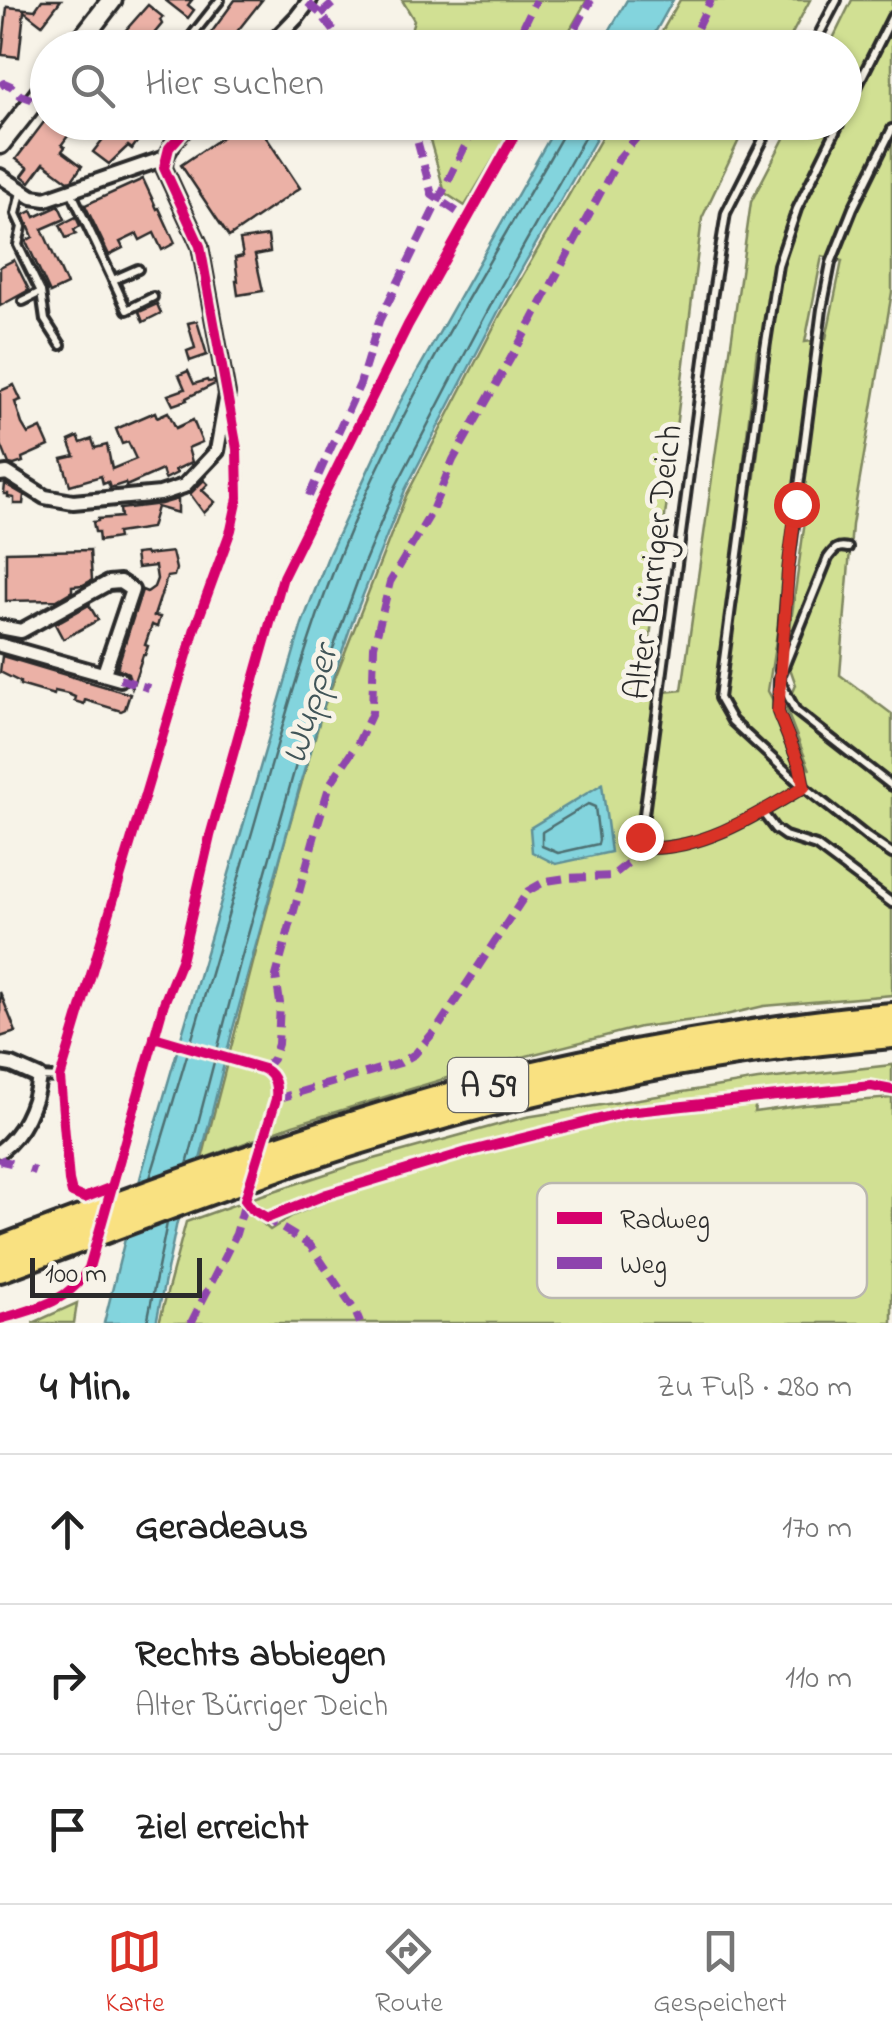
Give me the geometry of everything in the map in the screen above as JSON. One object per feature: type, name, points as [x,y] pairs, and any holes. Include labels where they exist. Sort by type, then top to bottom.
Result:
[{"type":"highway","name":"A 59","points":[[0,1270],[301,1150],[463,1091],[685,1043],[836,1019],[892,1015]]},
{"type":"highway","name":"A 59","points":[[0,1248],[301,1150],[373,1137],[476,1108],[639,1070],[892,1036]]},
{"type":"main road","points":[[89,30],[112,0]]},
{"type":"main road","points":[[0,144],[30,106]]},
{"type":"street","points":[[284,30],[310,0]]},
{"type":"street","points":[[0,474],[7,474],[46,497],[73,502],[160,494],[184,486],[217,452],[226,394],[200,246],[164,168],[175,140]]},
{"type":"street","points":[[0,176],[32,197],[46,199],[165,158]]},
{"type":"street","points":[[0,627],[21,632],[108,583],[120,582],[132,590],[104,674]]},
{"type":"street","points":[[0,645],[120,679]]},
{"type":"street","points":[[0,1064],[39,1076],[36,1096],[24,1123],[0,1151]]},
{"type":"lane","points":[[196,30],[220,0]]},
{"type":"lane","points":[[822,30],[838,0]]},
{"type":"lane","points":[[862,77],[892,17]]},
{"type":"lane","points":[[804,787],[800,766],[778,712],[779,679],[788,571],[822,309],[831,263],[892,129]]},
{"type":"lane","name":"Alter Bürriger Deich","points":[[763,140],[726,212],[640,837],[646,848],[697,842],[762,812],[804,787]]},
{"type":"lane","points":[[831,140],[797,209],[778,265],[719,698],[732,721],[804,787],[892,854]]},
{"type":"lane","points":[[70,190],[127,310],[153,297]]},
{"type":"lane","points":[[21,191],[16,214],[22,227],[18,244],[41,292],[45,320],[60,345]]},
{"type":"lane","points":[[113,280],[138,269]]},
{"type":"lane","points":[[23,301],[41,292]]},
{"type":"lane","points":[[779,679],[828,558],[834,549],[848,548]]},
{"type":"lane","points":[[779,679],[796,710],[892,786]]},
{"type":"lane","points":[[762,812],[784,836],[816,846],[892,903]]},
{"type":"lane","points":[[39,1076],[60,1078],[72,1193],[84,1198],[112,1187]]},
{"type":"green space","points":[[402,0],[587,0],[570,30],[411,30],[414,20]]},
{"type":"green space","points":[[680,0],[810,0],[794,30],[663,30]]},
{"type":"green space","points":[[852,0],[892,0],[892,292],[852,525],[840,675],[892,714],[892,995],[764,1006],[640,1027],[483,1067],[293,1125],[202,1159],[324,706],[406,496],[499,317],[600,140],[739,140],[702,218],[643,694],[682,690],[751,202],[783,140],[862,140],[862,30],[837,30]],"holes":[[[822,256],[842,261],[826,339],[805,342]],[[771,348],[754,483],[742,477],[757,350]],[[797,504],[807,506],[786,657],[796,685],[786,709],[810,770],[768,691]]]},
{"type":"green space","points":[[430,140],[505,140],[465,206],[445,193]]},
{"type":"green space","points":[[892,1065],[892,1087],[867,1082],[625,1107],[437,1156],[335,1187],[268,1213],[250,1199],[356,1164],[526,1117],[758,1080]]},
{"type":"green space","points":[[892,1098],[892,1323],[159,1323],[186,1222],[239,1203],[270,1230],[329,1200],[472,1155],[608,1121],[756,1103],[754,1112]]},
{"type":"green space","points":[[77,1303],[74,1323],[33,1323]]},
{"type":"water","points":[[627,0],[673,0],[656,30],[610,30]]},
{"type":"water","name":"Wupper","points":[[548,140],[595,140],[509,291],[405,490],[353,620],[302,778],[201,1156],[177,1222],[156,1323],[104,1323],[141,1175],[302,624],[329,554],[400,402]]},
{"type":"water","points":[[602,784],[611,852],[556,864],[532,852],[530,828]]},
{"type":"pier","points":[[176,1038],[231,1055],[229,1064],[173,1048]]},
{"type":"building","points":[[42,0],[61,0],[42,25],[24,11],[19,57],[2,55],[7,7],[35,10]]},
{"type":"building","points":[[165,0],[192,0],[188,5],[194,10],[188,18]]},
{"type":"building","points":[[235,0],[262,0],[238,30],[213,30]]},
{"type":"building","points":[[148,5],[163,17],[157,30],[126,30]]},
{"type":"building","points":[[30,140],[65,140],[62,151],[82,166],[68,181],[44,163],[30,182],[22,176],[28,168],[16,159]]},
{"type":"building","points":[[102,140],[137,142],[109,164],[93,152]]},
{"type":"building","points":[[218,140],[268,140],[300,188],[229,237],[181,165]]},
{"type":"building","points":[[143,179],[175,243],[162,250],[154,233],[140,240],[137,234],[120,242],[123,248],[109,255],[85,205]]},
{"type":"building","points":[[59,206],[65,219],[42,229],[67,285],[50,293],[26,241],[33,237],[24,215],[32,211],[35,217]]},
{"type":"building","points":[[76,217],[80,226],[74,230],[76,234],[66,238],[60,225]]},
{"type":"building","points":[[268,236],[270,252],[255,255],[263,291],[238,295],[235,258],[243,256],[240,240]]},
{"type":"building","points":[[14,260],[29,290],[0,306],[0,267]]},
{"type":"building","points":[[157,304],[161,313],[143,322],[139,312]]},
{"type":"building","points":[[197,321],[207,355],[190,361],[187,351],[195,348],[188,323]]},
{"type":"building","points":[[188,371],[194,384],[207,380],[215,384],[173,405],[168,395],[185,389],[179,375]]},
{"type":"building","points":[[14,385],[21,400],[15,402],[22,424],[28,434],[41,428],[49,446],[14,465],[9,464],[0,442],[0,391]]},
{"type":"building","points":[[155,412],[157,417],[168,412],[176,428],[193,420],[202,442],[188,448],[192,462],[165,479],[162,470],[126,486],[125,483],[110,488],[108,482],[103,484],[101,476],[70,485],[62,459],[75,456],[69,441],[78,437],[81,443],[92,439],[95,448],[107,445],[112,469],[136,459],[128,442],[122,444],[116,429]]},
{"type":"building","points":[[204,480],[208,484],[202,490],[215,502],[204,513],[190,494]]},
{"type":"building","points":[[5,484],[24,495],[23,504],[14,504],[14,498],[4,494]]},
{"type":"building","points":[[178,499],[178,513],[157,507],[151,528],[117,533],[118,538],[99,541],[93,522],[98,519],[121,517],[120,509]]},
{"type":"building","points":[[90,550],[92,580],[72,586],[72,591],[57,600],[6,601],[6,552]]},
{"type":"building","points":[[172,552],[174,576],[167,577],[154,616],[160,617],[157,627],[152,625],[132,688],[128,673],[117,668],[142,590],[147,592],[154,587],[157,579],[155,566],[137,568],[135,554]]},
{"type":"building","points":[[89,605],[98,620],[63,639],[55,624]]},
{"type":"building","points":[[2,656],[130,694],[125,709],[85,700],[84,704],[68,694],[55,691],[54,695],[20,685],[0,672]]},
{"type":"building","points":[[0,992],[16,1032],[0,1037]]},
{"type":"marked path","points":[[321,14],[337,0]]},
{"type":"marked path","points":[[522,30],[536,0]]},
{"type":"marked path","points":[[575,30],[591,0]]},
{"type":"marked path","points":[[696,30],[711,0]]},
{"type":"marked path","points":[[308,3],[333,30]]},
{"type":"marked path","points":[[0,86],[4,83],[30,99]]},
{"type":"marked path","points":[[417,140],[432,195],[468,219]]},
{"type":"marked path","points":[[309,496],[360,384],[379,321],[468,140]]},
{"type":"marked path","points":[[264,1069],[278,1044],[280,1003],[276,976],[319,820],[330,784],[358,743],[372,713],[374,646],[390,582],[431,513],[453,460],[619,158],[634,140]]},
{"type":"marked path","points":[[120,679],[149,688]]},
{"type":"marked path","points":[[276,1099],[400,1063],[415,1054],[439,1026],[528,891],[546,881],[612,876],[646,848]]},
{"type":"marked path","points":[[0,1157],[11,1163]]},
{"type":"marked path","points":[[29,1169],[35,1171]]},
{"type":"marked path","points":[[191,1323],[236,1234],[247,1195]]},
{"type":"marked path","points":[[263,1217],[310,1245],[360,1323]]},
{"type":"cycle path","points":[[112,1187],[84,1198],[72,1193],[60,1078],[238,498],[237,449],[200,246],[164,168],[169,148],[176,140]]},
{"type":"cycle path","points":[[0,1319],[62,1296],[89,1268],[164,1003],[181,961],[210,836],[283,577],[408,325],[512,140]]},
{"type":"cycle path","points":[[154,1037],[264,1069],[273,1078],[276,1099],[245,1200],[267,1218],[327,1194],[467,1152],[627,1112],[871,1086],[892,1090]]},
{"type":"route","points":[[640,837],[646,848],[697,842],[766,810],[804,787],[800,766],[778,712],[796,504]]}]
